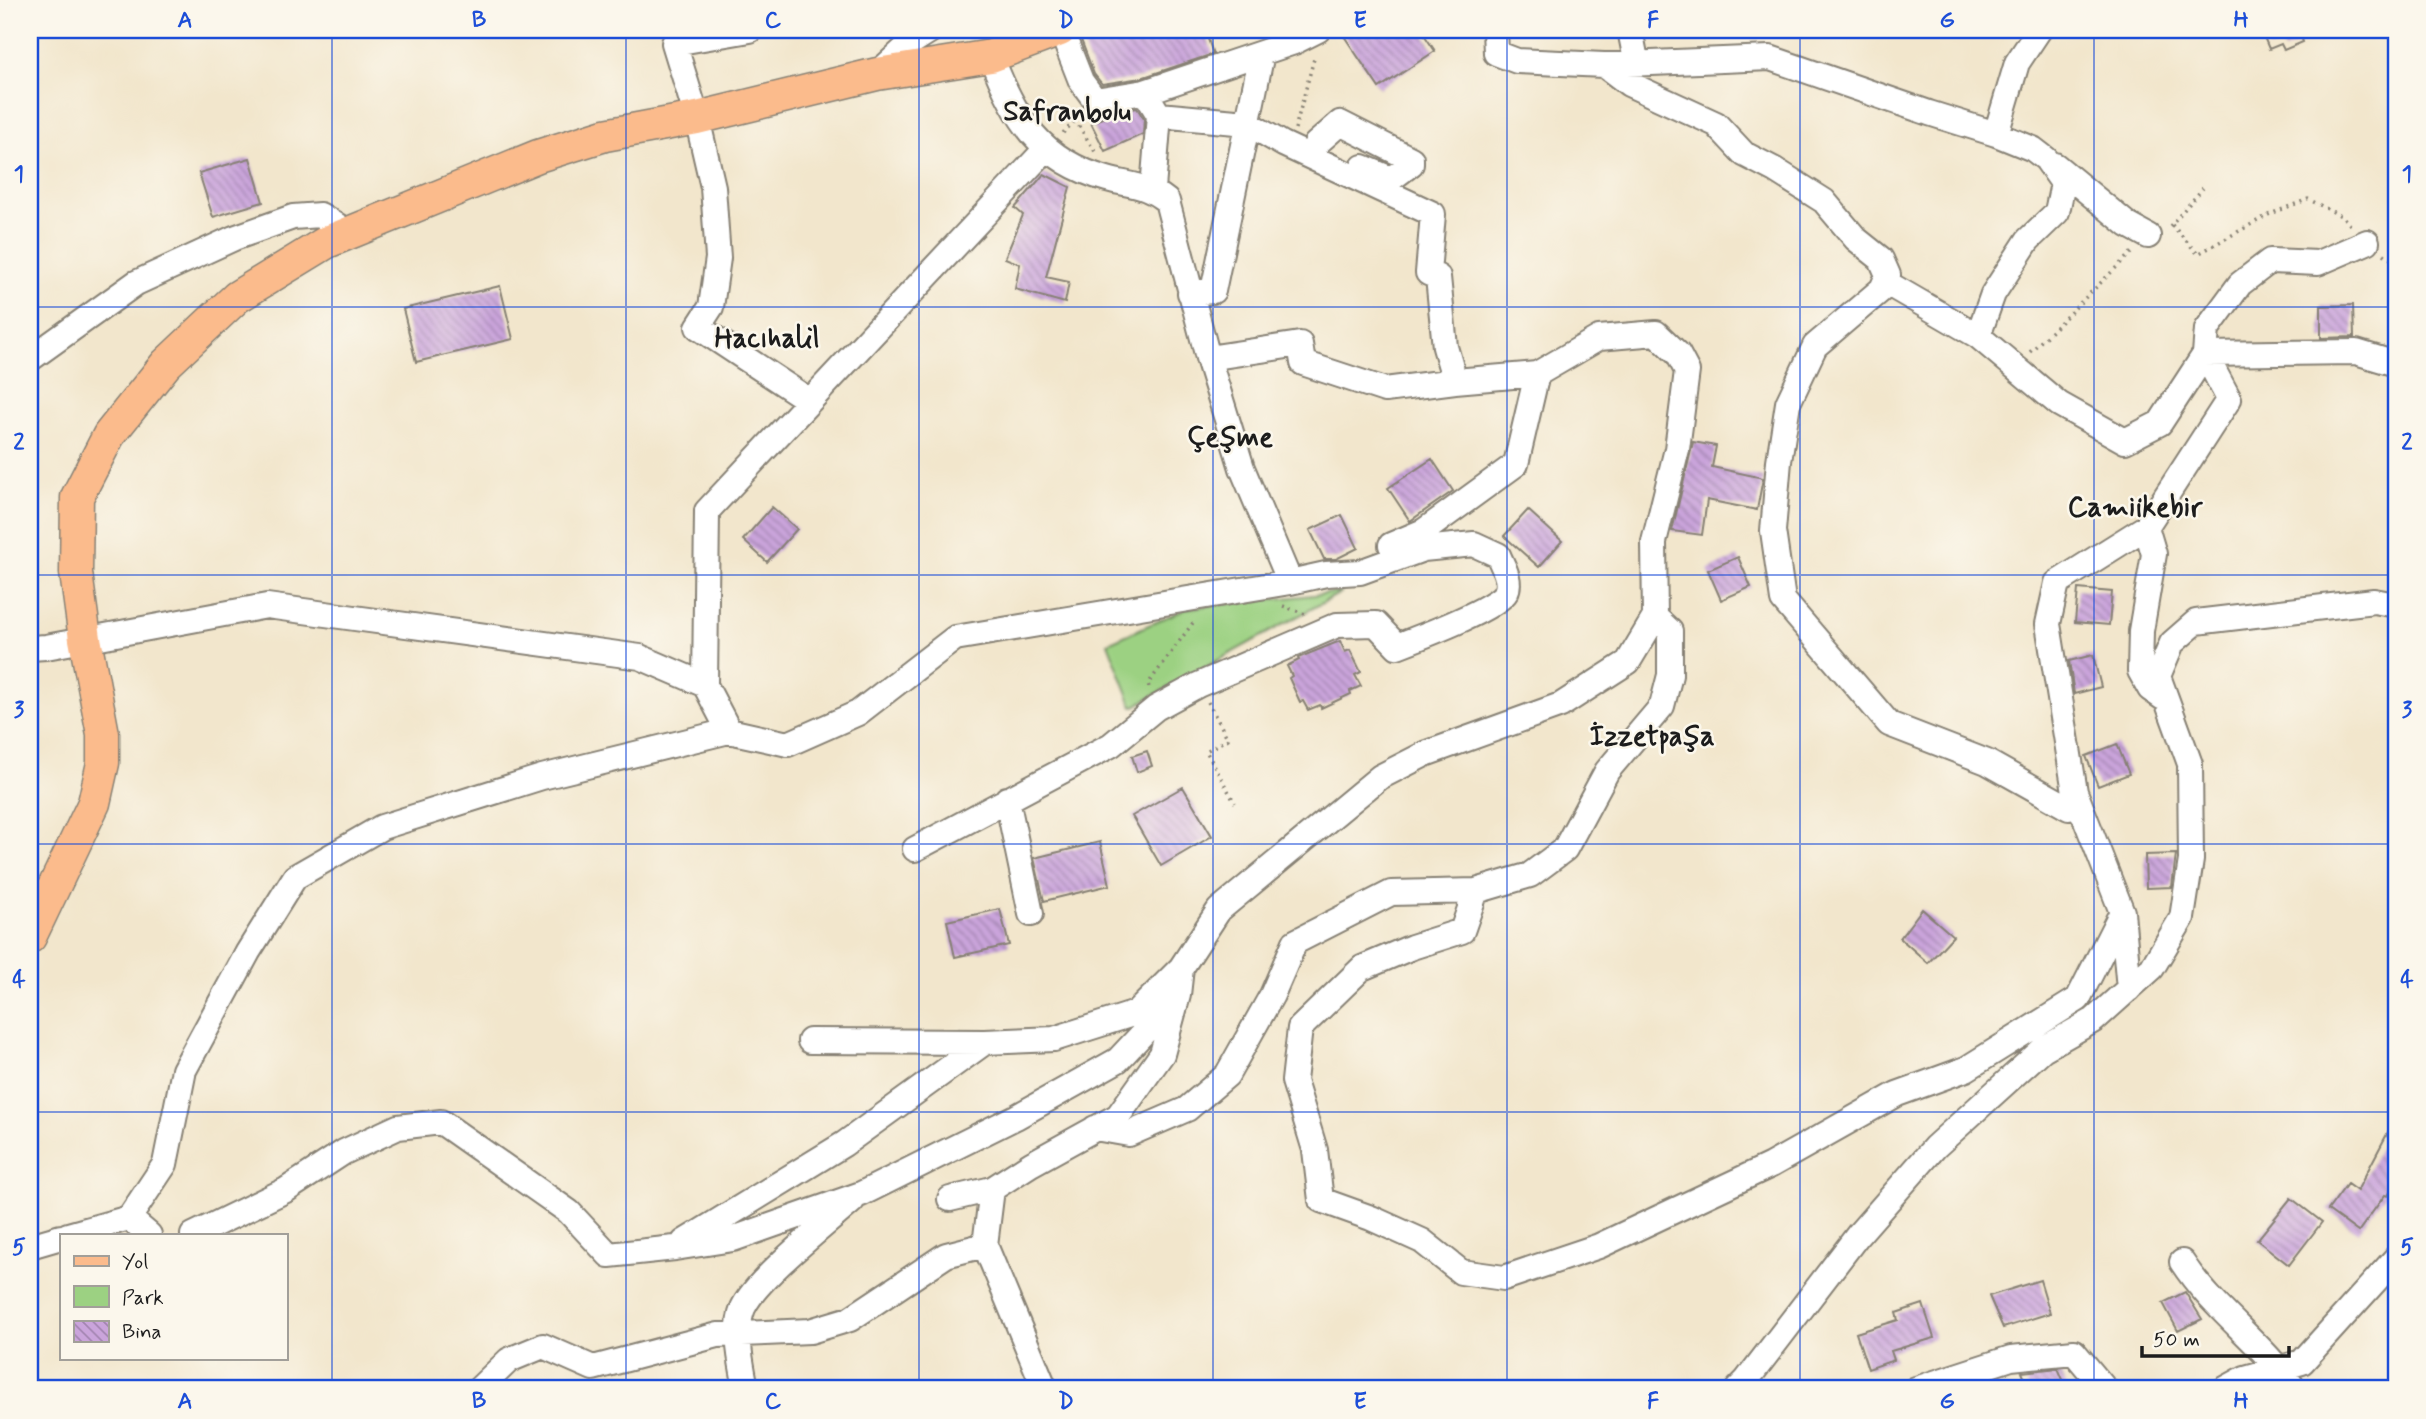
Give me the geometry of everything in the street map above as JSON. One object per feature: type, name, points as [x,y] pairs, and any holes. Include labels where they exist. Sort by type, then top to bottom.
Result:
[{"type":"main road","points":[[30,937],[94,803],[103,764],[103,734],[75,573],[77,497],[109,435],[166,364],[237,297],[327,242],[538,156],[605,135],[697,118],[877,74],[991,56],[1060,30]]},
{"type":"street","points":[[750,30],[674,43],[697,118],[713,187],[718,258],[711,307],[698,327],[810,401]]},
{"type":"street","points":[[877,74],[912,42],[931,30]]},
{"type":"street","points":[[1060,30],[1082,81],[1095,100],[1145,93],[1262,52],[1318,36]]},
{"type":"street","points":[[1495,30],[1496,53],[1517,61],[1637,65],[1770,58],[1997,134],[2033,149],[2128,225],[2148,236]]},
{"type":"street","points":[[1630,30],[1637,65]]},
{"type":"street","points":[[1997,134],[2017,63],[2039,30]]},
{"type":"street","points":[[1190,293],[1213,291],[1262,52]]},
{"type":"street","points":[[991,56],[1022,120],[1046,149],[1071,166],[1106,179],[1153,190],[1167,201],[1208,358],[1242,468],[1290,582]]},
{"type":"street","points":[[1604,65],[1629,84],[1716,124],[1744,155],[1775,170],[1824,201],[1856,240],[1881,259],[1888,275],[1882,289],[1815,346],[1788,403],[1779,461],[1773,531],[1783,600],[1889,724],[1987,762],[2069,808],[2075,792]]},
{"type":"street","points":[[1145,93],[1159,115],[1153,190]]},
{"type":"street","points":[[1159,115],[1247,123],[1298,141],[1433,214],[1428,273],[1438,277],[1445,348],[1455,381]]},
{"type":"street","points":[[729,731],[705,685],[707,511],[1046,149]]},
{"type":"street","points":[[1978,336],[1993,294],[2028,240],[2057,212],[2063,183],[2046,159]]},
{"type":"street","points":[[30,359],[136,283],[234,238],[293,217],[320,215],[349,233]]},
{"type":"street","points":[[1885,282],[1978,336],[2059,404],[2125,441],[2160,423],[2205,354],[2207,329],[2240,284],[2270,261],[2318,263],[2367,242]]},
{"type":"street","points":[[810,1041],[985,1042],[1055,1039],[1136,1013],[1181,968],[1219,910],[1380,777],[1425,754],[1562,705],[1628,662],[1655,617],[1654,542],[1677,449],[1687,372],[1678,354],[1656,332],[1599,338],[1538,374],[1385,390],[1303,363],[1300,344],[1208,358]]},
{"type":"street","points":[[2205,354],[2356,352],[2396,364]]},
{"type":"street","points":[[2129,989],[2122,912],[2075,792],[2048,624],[2057,583],[2146,527],[2229,399],[2205,354]]},
{"type":"street","points":[[1326,574],[1424,531],[1516,464],[1538,374]]},
{"type":"street","points":[[2146,527],[2154,554],[2141,631],[2140,671],[2150,689],[2167,700]]},
{"type":"street","points":[[72,1234],[130,1218],[165,1164],[184,1070],[248,952],[295,877],[382,827],[542,777],[729,731],[788,744],[858,713],[955,638],[1326,574],[1360,572],[1423,549],[1474,544],[1498,555],[1508,580],[1506,592],[1493,604],[1397,646],[1376,624],[1337,625],[1198,684],[1156,708],[1111,745],[915,849]]},
{"type":"street","points":[[1738,1389],[1858,1235],[1935,1147],[2043,1049],[2094,1020],[2129,989],[2151,968],[2182,918],[2191,860],[2190,764],[2158,676],[2172,643],[2196,622],[2374,601],[2396,605]]},
{"type":"street","points":[[30,648],[267,606],[640,657],[705,685]]},
{"type":"street","points":[[1095,1128],[1129,1134],[1187,1109],[1227,1075],[1272,995],[1295,942],[1391,893],[1476,891],[1530,874],[1565,849],[1607,771],[1662,706],[1670,675],[1670,632],[1655,617]]},
{"type":"street","points":[[1007,799],[1031,914]]},
{"type":"street","points":[[1476,891],[1462,931],[1412,947],[1362,968],[1300,1028],[1294,1081],[1315,1150],[1321,1200],[1422,1241],[1461,1272],[1504,1278],[1599,1246],[1771,1165],[1897,1094],[1966,1069],[2078,999],[2122,912]]},
{"type":"street","points":[[950,1199],[992,1189],[1118,1115],[1162,1054],[1178,995],[1181,968]]},
{"type":"street","points":[[195,1234],[286,1190],[344,1152],[398,1127],[441,1122],[569,1212],[609,1255],[733,1239],[861,1194],[1016,1117],[1118,1060],[1178,995]]},
{"type":"street","points":[[675,1248],[844,1144],[985,1042]]},
{"type":"street","points":[[992,1189],[985,1245],[1045,1389]]},
{"type":"street","points":[[746,1389],[738,1333],[743,1308],[763,1280],[861,1194]]},
{"type":"street","points":[[130,1218],[148,1234]]},
{"type":"street","points":[[30,1246],[60,1237]]},
{"type":"street","points":[[479,1389],[509,1360],[543,1346],[593,1367],[718,1335],[810,1331],[850,1319],[946,1255],[985,1245]]},
{"type":"street","points":[[2225,1389],[2245,1378],[2302,1362],[2396,1258]]},
{"type":"street","points":[[2182,1262],[2197,1285],[2280,1368],[2294,1389]]},
{"type":"street","points":[[1916,1389],[2011,1358],[2074,1352],[2105,1389]]},
{"type":"path","points":[[1298,141],[1318,36]]},
{"type":"path","points":[[1046,149],[1095,100]]},
{"type":"path","points":[[1075,120],[1101,161]]},
{"type":"path","points":[[2203,188],[2172,225],[2198,254],[2268,215],[2308,199],[2343,217],[2367,242]]},
{"type":"path","points":[[2014,367],[2148,236]]},
{"type":"path","points":[[1273,603],[1337,625]]},
{"type":"path","points":[[1156,708],[1148,684],[1200,614]]},
{"type":"path","points":[[1198,684],[1228,739],[1206,751],[1235,803]]},
{"type":"green space","points":[[1342,592],[1133,707],[1108,643],[1187,608]]},
{"type":"building","points":[[1082,30],[1205,30],[1213,54],[1141,78],[1102,84],[1094,74],[1080,37]]},
{"type":"building","points":[[1340,30],[1421,30],[1435,51],[1379,88]]},
{"type":"building","points":[[2261,30],[2315,31],[2301,36],[2303,42],[2284,50],[2281,44],[2269,49]]},
{"type":"building","points":[[1137,108],[1144,119],[1143,134],[1105,151],[1091,123],[1115,112]]},
{"type":"building","points":[[250,158],[263,202],[213,217],[199,173]]},
{"type":"building","points":[[1044,174],[1070,187],[1046,277],[1069,282],[1065,303],[1015,289],[1020,264],[1005,258],[1023,215],[1015,208]]},
{"type":"building","points":[[500,286],[513,339],[416,362],[403,309]]},
{"type":"building","points":[[2353,305],[2354,337],[2321,338],[2321,306]]},
{"type":"building","points":[[1693,442],[1716,446],[1712,467],[1763,478],[1757,510],[1707,500],[1702,535],[1672,531]]},
{"type":"building","points":[[1432,459],[1453,491],[1410,521],[1388,488]]},
{"type":"building","points":[[772,507],[797,529],[767,562],[743,540]]},
{"type":"building","points":[[1528,510],[1562,541],[1539,567],[1504,536]]},
{"type":"building","points":[[1342,515],[1358,548],[1336,559],[1324,559],[1310,530]]},
{"type":"building","points":[[1738,557],[1751,587],[1721,600],[1708,570]]},
{"type":"building","points":[[2078,589],[2112,592],[2109,625],[2075,622]]},
{"type":"building","points":[[1340,641],[1345,652],[1350,650],[1361,672],[1355,675],[1361,686],[1350,691],[1351,694],[1321,708],[1320,705],[1308,710],[1303,701],[1300,702],[1289,678],[1292,676],[1287,666],[1299,660],[1298,658]]},
{"type":"building","points":[[2093,655],[2101,687],[2074,694],[2069,661]]},
{"type":"building","points":[[2117,744],[2129,774],[2098,786],[2086,756]]},
{"type":"building","points":[[1147,751],[1152,766],[1137,772],[1132,756]]},
{"type":"building","points":[[1183,787],[1212,836],[1161,866],[1132,816]]},
{"type":"building","points":[[1100,842],[1110,885],[1044,901],[1034,858]]},
{"type":"building","points":[[2176,854],[2172,887],[2146,888],[2145,855]]},
{"type":"building","points":[[1000,909],[1009,945],[955,957],[947,921]]},
{"type":"building","points":[[1922,909],[1953,936],[1928,963],[1900,938]]},
{"type":"building","points":[[2396,1117],[2396,1181],[2388,1196],[2385,1195],[2358,1232],[2328,1210],[2347,1184],[2357,1191]]},
{"type":"building","points":[[2291,1198],[2322,1222],[2289,1265],[2257,1240]]},
{"type":"building","points":[[2040,1280],[2050,1313],[2003,1328],[1989,1296]]},
{"type":"building","points":[[2185,1292],[2202,1319],[2178,1331],[2163,1303]]},
{"type":"building","points":[[1923,1304],[1934,1338],[1891,1351],[1894,1360],[1868,1369],[1856,1333],[1898,1320],[1896,1313]]},
{"type":"building","points":[[2058,1368],[2067,1389],[2029,1389],[2022,1372]]},
{"type":"building","points":[[1996,1379],[1999,1389],[1963,1389]]},
{"type":"district","name":"Safranbolu","points":[[1067,112]]},
{"type":"district","name":"Hacıhalil","points":[[767,339]]},
{"type":"district","name":"Çeşme","points":[[1230,438]]},
{"type":"district","name":"Camiikebir","points":[[2135,508]]},
{"type":"district","name":"İzzetpaşa","points":[[1652,737]]}]
